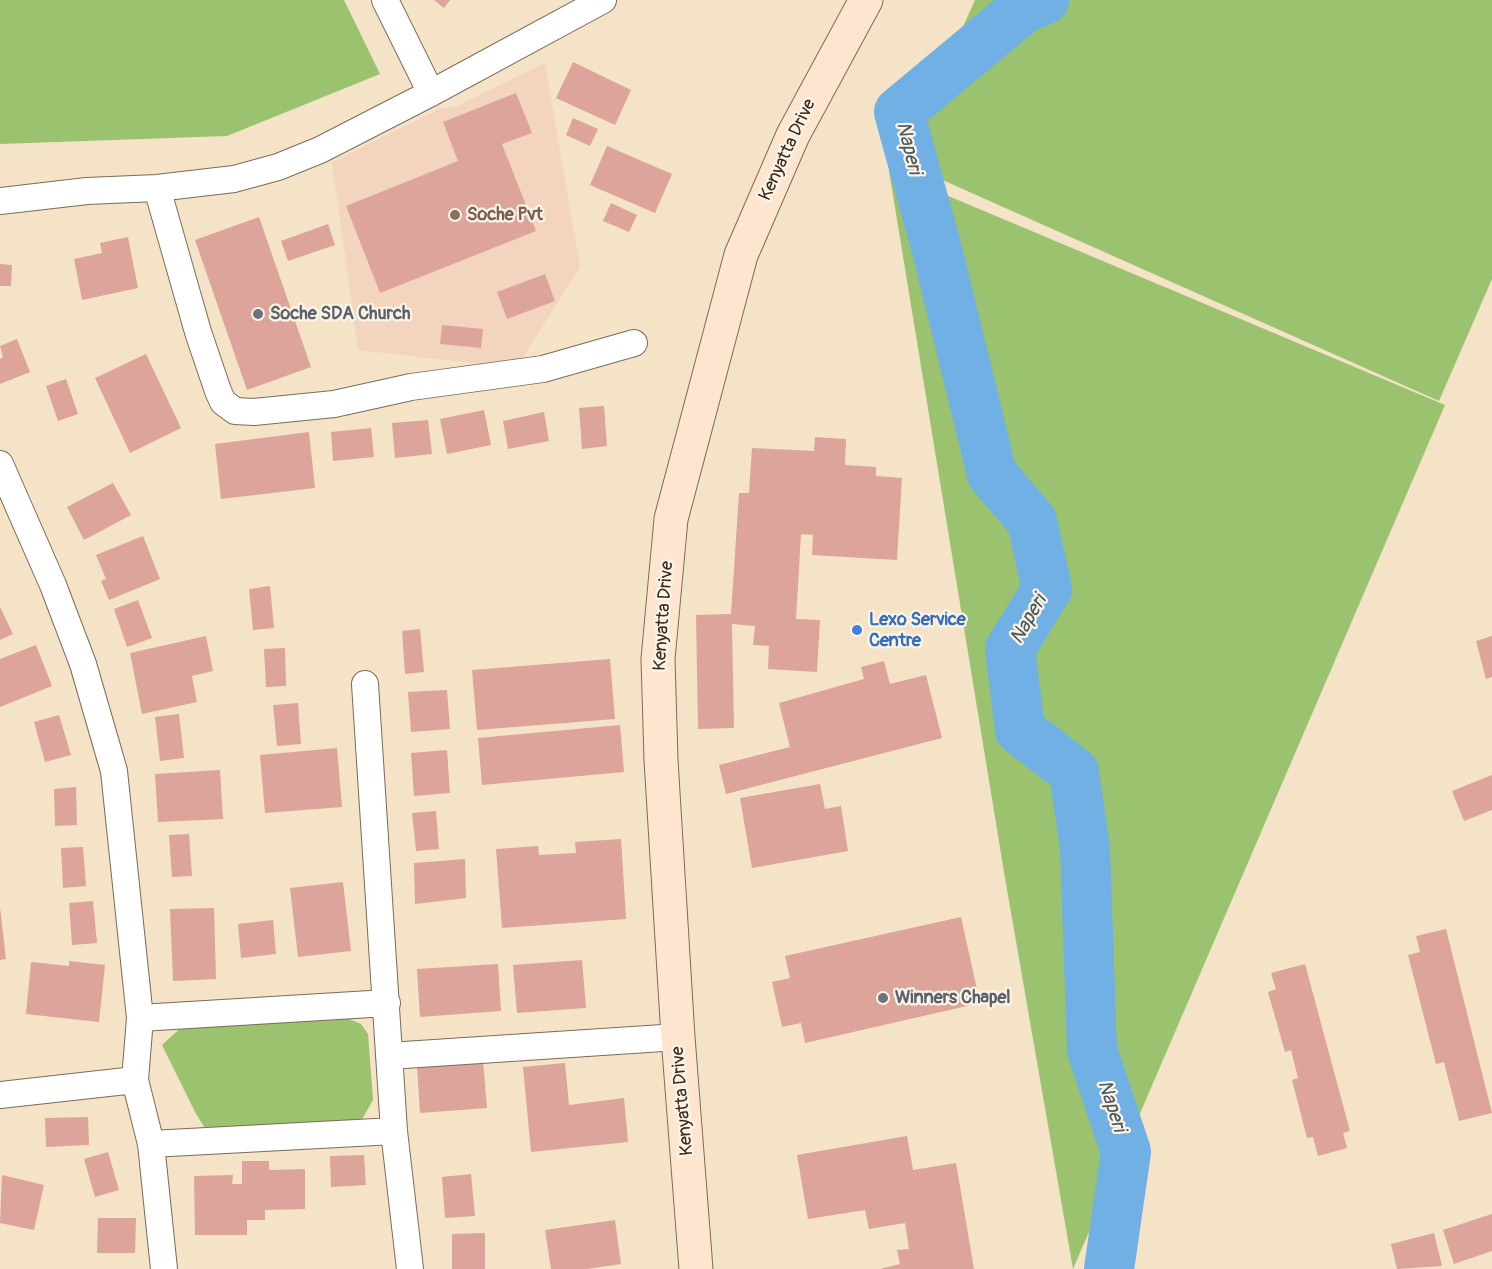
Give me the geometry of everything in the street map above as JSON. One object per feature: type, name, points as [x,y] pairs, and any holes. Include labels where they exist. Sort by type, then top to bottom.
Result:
[{"type":"main road","name":"Kenyatta Drive","points":[[696,1269],[660,760],[658,659],[671,519],[741,255],[793,135],[866,0]]},
{"type":"street","points":[[385,0],[431,93]]},
{"type":"street","points":[[0,201],[87,191],[157,188],[234,179],[278,167],[321,150],[603,0]]},
{"type":"street","points":[[157,188],[198,332],[218,392],[223,402],[235,411],[254,412],[334,404],[411,387],[543,369],[634,343]]},
{"type":"street","points":[[0,464],[53,585],[83,664],[114,771],[140,1018],[135,1080],[151,1144],[164,1269]]},
{"type":"street","points":[[365,684],[394,1131],[410,1269]]},
{"type":"street","points":[[140,1018],[387,1003]]},
{"type":"street","points":[[389,1056],[678,1037]]},
{"type":"street","points":[[0,1095],[135,1080]]},
{"type":"street","points":[[151,1144],[394,1131]]},
{"type":"shaded area","name":"Soche Pvt","points":[[545,63],[580,267],[516,368],[358,350],[332,162],[437,110],[457,106]]},
{"type":"green space","points":[[0,0],[344,0],[380,74],[227,136],[0,144]]},
{"type":"green space","points":[[975,0],[1492,0],[1492,279],[1439,401],[902,162]]},
{"type":"green space","points":[[889,171],[1445,405],[1073,1269],[1005,878]]},
{"type":"green space","points":[[347,1018],[361,1024],[368,1034],[373,1100],[361,1121],[210,1136],[196,1114],[162,1045],[187,1022]]},
{"type":"building","points":[[434,0],[450,0],[444,8]]},
{"type":"building","points":[[573,62],[631,90],[615,125],[556,98]]},
{"type":"building","points":[[516,93],[532,133],[502,144],[536,231],[380,293],[346,206],[458,161],[443,122]]},
{"type":"building","points":[[573,118],[598,129],[590,146],[566,135]]},
{"type":"building","points":[[607,146],[672,174],[655,213],[590,185]]},
{"type":"building","points":[[611,203],[637,215],[629,232],[603,221]]},
{"type":"building","points":[[259,217],[311,367],[247,390],[195,240]]},
{"type":"building","points":[[328,224],[335,245],[288,261],[281,241]]},
{"type":"building","points":[[128,237],[138,288],[82,300],[74,259],[102,253],[100,243]]},
{"type":"building","points":[[0,264],[12,265],[11,286],[0,286]]},
{"type":"building","points":[[545,274],[555,301],[507,319],[497,292]]},
{"type":"building","points":[[442,325],[483,329],[481,348],[440,344]]},
{"type":"building","points":[[17,339],[30,372],[0,384],[0,359],[3,357],[0,346]]},
{"type":"building","points":[[146,354],[181,428],[130,453],[95,378]]},
{"type":"building","points":[[66,379],[78,414],[58,421],[46,386]]},
{"type":"building","points":[[604,406],[607,446],[582,449],[579,408]]},
{"type":"building","points":[[484,410],[491,445],[447,454],[440,419]]},
{"type":"building","points":[[544,412],[549,441],[508,449],[503,421]]},
{"type":"building","points":[[428,420],[432,454],[395,458],[392,423]]},
{"type":"building","points":[[371,428],[374,457],[333,461],[331,432]]},
{"type":"building","points":[[309,432],[315,488],[221,499],[215,444]]},
{"type":"building","points":[[815,437],[846,439],[845,465],[876,467],[876,476],[902,478],[897,560],[812,555],[813,535],[801,534],[796,619],[820,620],[817,672],[768,669],[769,646],[753,645],[755,626],[732,624],[734,728],[698,729],[696,615],[731,614],[739,493],[749,493],[752,448],[814,451]]},
{"type":"building","points":[[113,483],[131,515],[84,540],[67,507]]},
{"type":"building","points":[[143,536],[160,579],[109,600],[101,581],[106,579],[96,555]]},
{"type":"building","points":[[270,586],[274,628],[253,630],[249,589]]},
{"type":"building","points":[[138,600],[152,638],[127,647],[114,609]]},
{"type":"building","points":[[0,607],[13,634],[0,640]]},
{"type":"building","points":[[420,629],[424,672],[405,674],[402,631]]},
{"type":"building","points":[[206,636],[213,671],[192,676],[197,702],[142,714],[130,653]]},
{"type":"building","points":[[1492,636],[1492,677],[1486,679],[1476,641]]},
{"type":"building","points":[[36,645],[52,686],[0,707],[0,659]]},
{"type":"building","points":[[285,648],[286,686],[266,687],[264,649]]},
{"type":"building","points":[[610,659],[615,719],[477,730],[472,670]]},
{"type":"building","points":[[884,661],[890,684],[926,675],[942,738],[726,794],[719,765],[790,747],[779,703],[864,679],[861,667]]},
{"type":"building","points":[[447,690],[450,729],[411,732],[408,692]]},
{"type":"building","points":[[298,703],[301,744],[277,746],[273,705]]},
{"type":"building","points":[[179,714],[184,758],[160,761],[155,717]]},
{"type":"building","points":[[59,715],[71,755],[45,762],[34,722]]},
{"type":"building","points":[[620,725],[624,772],[482,785],[478,738]]},
{"type":"building","points":[[337,748],[342,807],[265,813],[260,755]]},
{"type":"building","points":[[447,750],[450,793],[414,796],[411,753]]},
{"type":"building","points":[[220,770],[223,819],[158,822],[155,774]]},
{"type":"building","points":[[1492,775],[1492,810],[1464,821],[1452,791]]},
{"type":"building","points":[[820,784],[825,809],[841,806],[848,851],[752,868],[740,798]]},
{"type":"building","points":[[76,787],[77,825],[55,826],[54,789]]},
{"type":"building","points":[[436,811],[439,849],[416,851],[412,813]]},
{"type":"building","points":[[189,834],[192,876],[172,877],[169,835]]},
{"type":"building","points":[[621,839],[626,919],[502,928],[496,849],[538,846],[539,855],[576,853],[575,842]]},
{"type":"building","points":[[83,847],[86,886],[63,888],[61,848]]},
{"type":"building","points":[[465,859],[466,898],[415,904],[414,863]]},
{"type":"building","points":[[343,882],[351,951],[298,957],[290,888]]},
{"type":"building","points":[[93,901],[97,943],[72,945],[69,903]]},
{"type":"building","points":[[0,907],[6,959],[0,960]]},
{"type":"building","points":[[214,908],[216,979],[173,981],[170,909]]},
{"type":"building","points":[[961,917],[980,1003],[805,1043],[801,1023],[782,1027],[772,982],[790,978],[785,956]]},
{"type":"building","points":[[273,920],[276,954],[241,958],[238,924]]},
{"type":"building","points":[[1446,929],[1492,1113],[1459,1121],[1444,1062],[1436,1064],[1408,955],[1420,952],[1416,936]]},
{"type":"building","points":[[582,960],[586,1008],[517,1013],[513,965]]},
{"type":"building","points":[[69,961],[105,965],[99,1022],[26,1014],[31,962],[69,966]]},
{"type":"building","points":[[498,964],[501,1011],[420,1017],[417,969]]},
{"type":"building","points":[[1305,964],[1350,1131],[1343,1133],[1347,1148],[1318,1156],[1313,1137],[1307,1138],[1292,1080],[1298,1078],[1291,1050],[1285,1052],[1268,992],[1276,989],[1271,973]]},
{"type":"building","points":[[483,1061],[487,1108],[420,1113],[417,1065]]},
{"type":"building","points":[[565,1063],[569,1105],[624,1098],[628,1142],[531,1152],[523,1067]]},
{"type":"building","points":[[88,1117],[89,1145],[46,1147],[45,1118]]},
{"type":"building","points":[[907,1136],[913,1170],[956,1163],[974,1269],[880,1269],[900,1264],[897,1250],[909,1249],[905,1223],[869,1229],[865,1210],[808,1219],[797,1155]]},
{"type":"building","points":[[108,1152],[119,1190],[95,1197],[84,1159]]},
{"type":"building","points":[[364,1155],[366,1185],[331,1187],[330,1156]]},
{"type":"building","points":[[242,1161],[269,1161],[269,1170],[305,1169],[305,1209],[265,1210],[265,1220],[247,1220],[247,1235],[195,1235],[194,1176],[233,1175],[232,1184],[242,1184]]},
{"type":"building","points":[[471,1174],[475,1216],[445,1218],[442,1177]]},
{"type":"building","points":[[2,1175],[44,1185],[34,1230],[0,1223]]},
{"type":"building","points":[[1492,1214],[1492,1251],[1454,1264],[1443,1230]]},
{"type":"building","points":[[98,1218],[136,1218],[135,1253],[97,1253]]},
{"type":"building","points":[[615,1220],[621,1264],[587,1269],[551,1269],[545,1230]]},
{"type":"building","points":[[485,1233],[485,1269],[452,1269],[452,1234]]},
{"type":"building","points":[[1434,1233],[1442,1266],[1397,1269],[1391,1244]]},
{"type":"waterway","name":"Naperi","points":[[1044,0],[1025,7],[899,112],[937,250],[992,474],[1032,521],[1047,589],[1010,649],[1020,730],[1074,772],[1085,848],[1092,1050],[1126,1152],[1109,1269]]},
{"type":"place","name":"Soche Pvt","points":[[455,215]]},
{"type":"place","name":"Soche SDA Church","points":[[258,314]]},
{"type":"place","name":"Lexo Service Centre","points":[[857,630]]},
{"type":"place","name":"Winners Chapel","points":[[883,998]]}]
